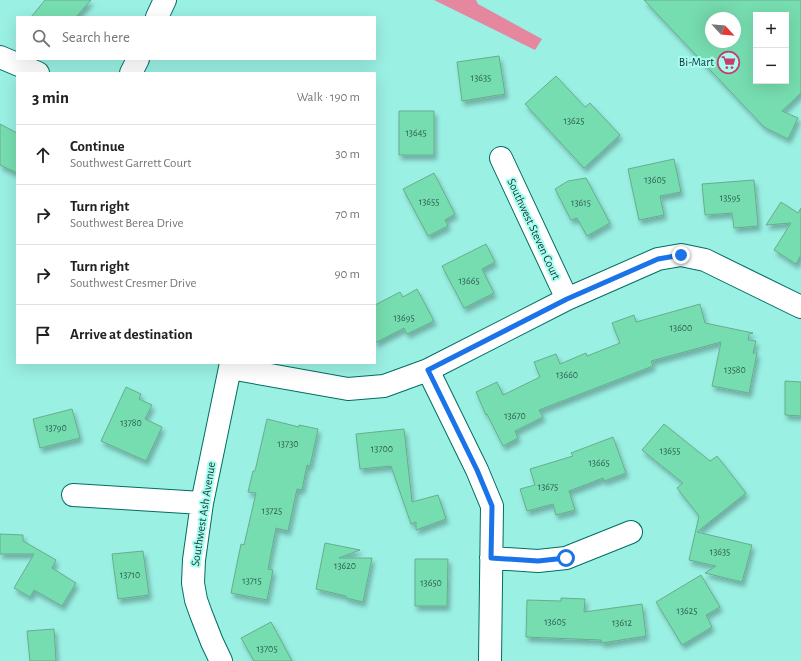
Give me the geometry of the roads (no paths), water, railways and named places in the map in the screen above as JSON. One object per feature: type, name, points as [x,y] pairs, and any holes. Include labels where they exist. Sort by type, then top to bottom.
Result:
[{"type":"street","points":[[157,16],[165,0]]},
{"type":"street","points":[[0,57],[36,72]]},
{"type":"street","points":[[132,72],[138,60]]},
{"type":"street","name":"Southwest Steven Court","points":[[501,158],[567,299]]},
{"type":"street","points":[[231,365],[348,389],[384,386],[428,370],[567,299],[658,259],[681,255],[706,260],[801,307]]},
{"type":"street","name":"Southwest Ash Avenue","points":[[221,661],[201,614],[196,600],[193,584],[194,560],[202,503],[231,365]]},
{"type":"street","points":[[428,370],[477,470],[492,506],[490,661]]},
{"type":"street","points":[[73,494],[202,503]]},
{"type":"street","points":[[491,558],[538,561],[566,558],[631,532]]},
{"type":"place","name":"Bi-Mart","points":[[729,62]]}]
